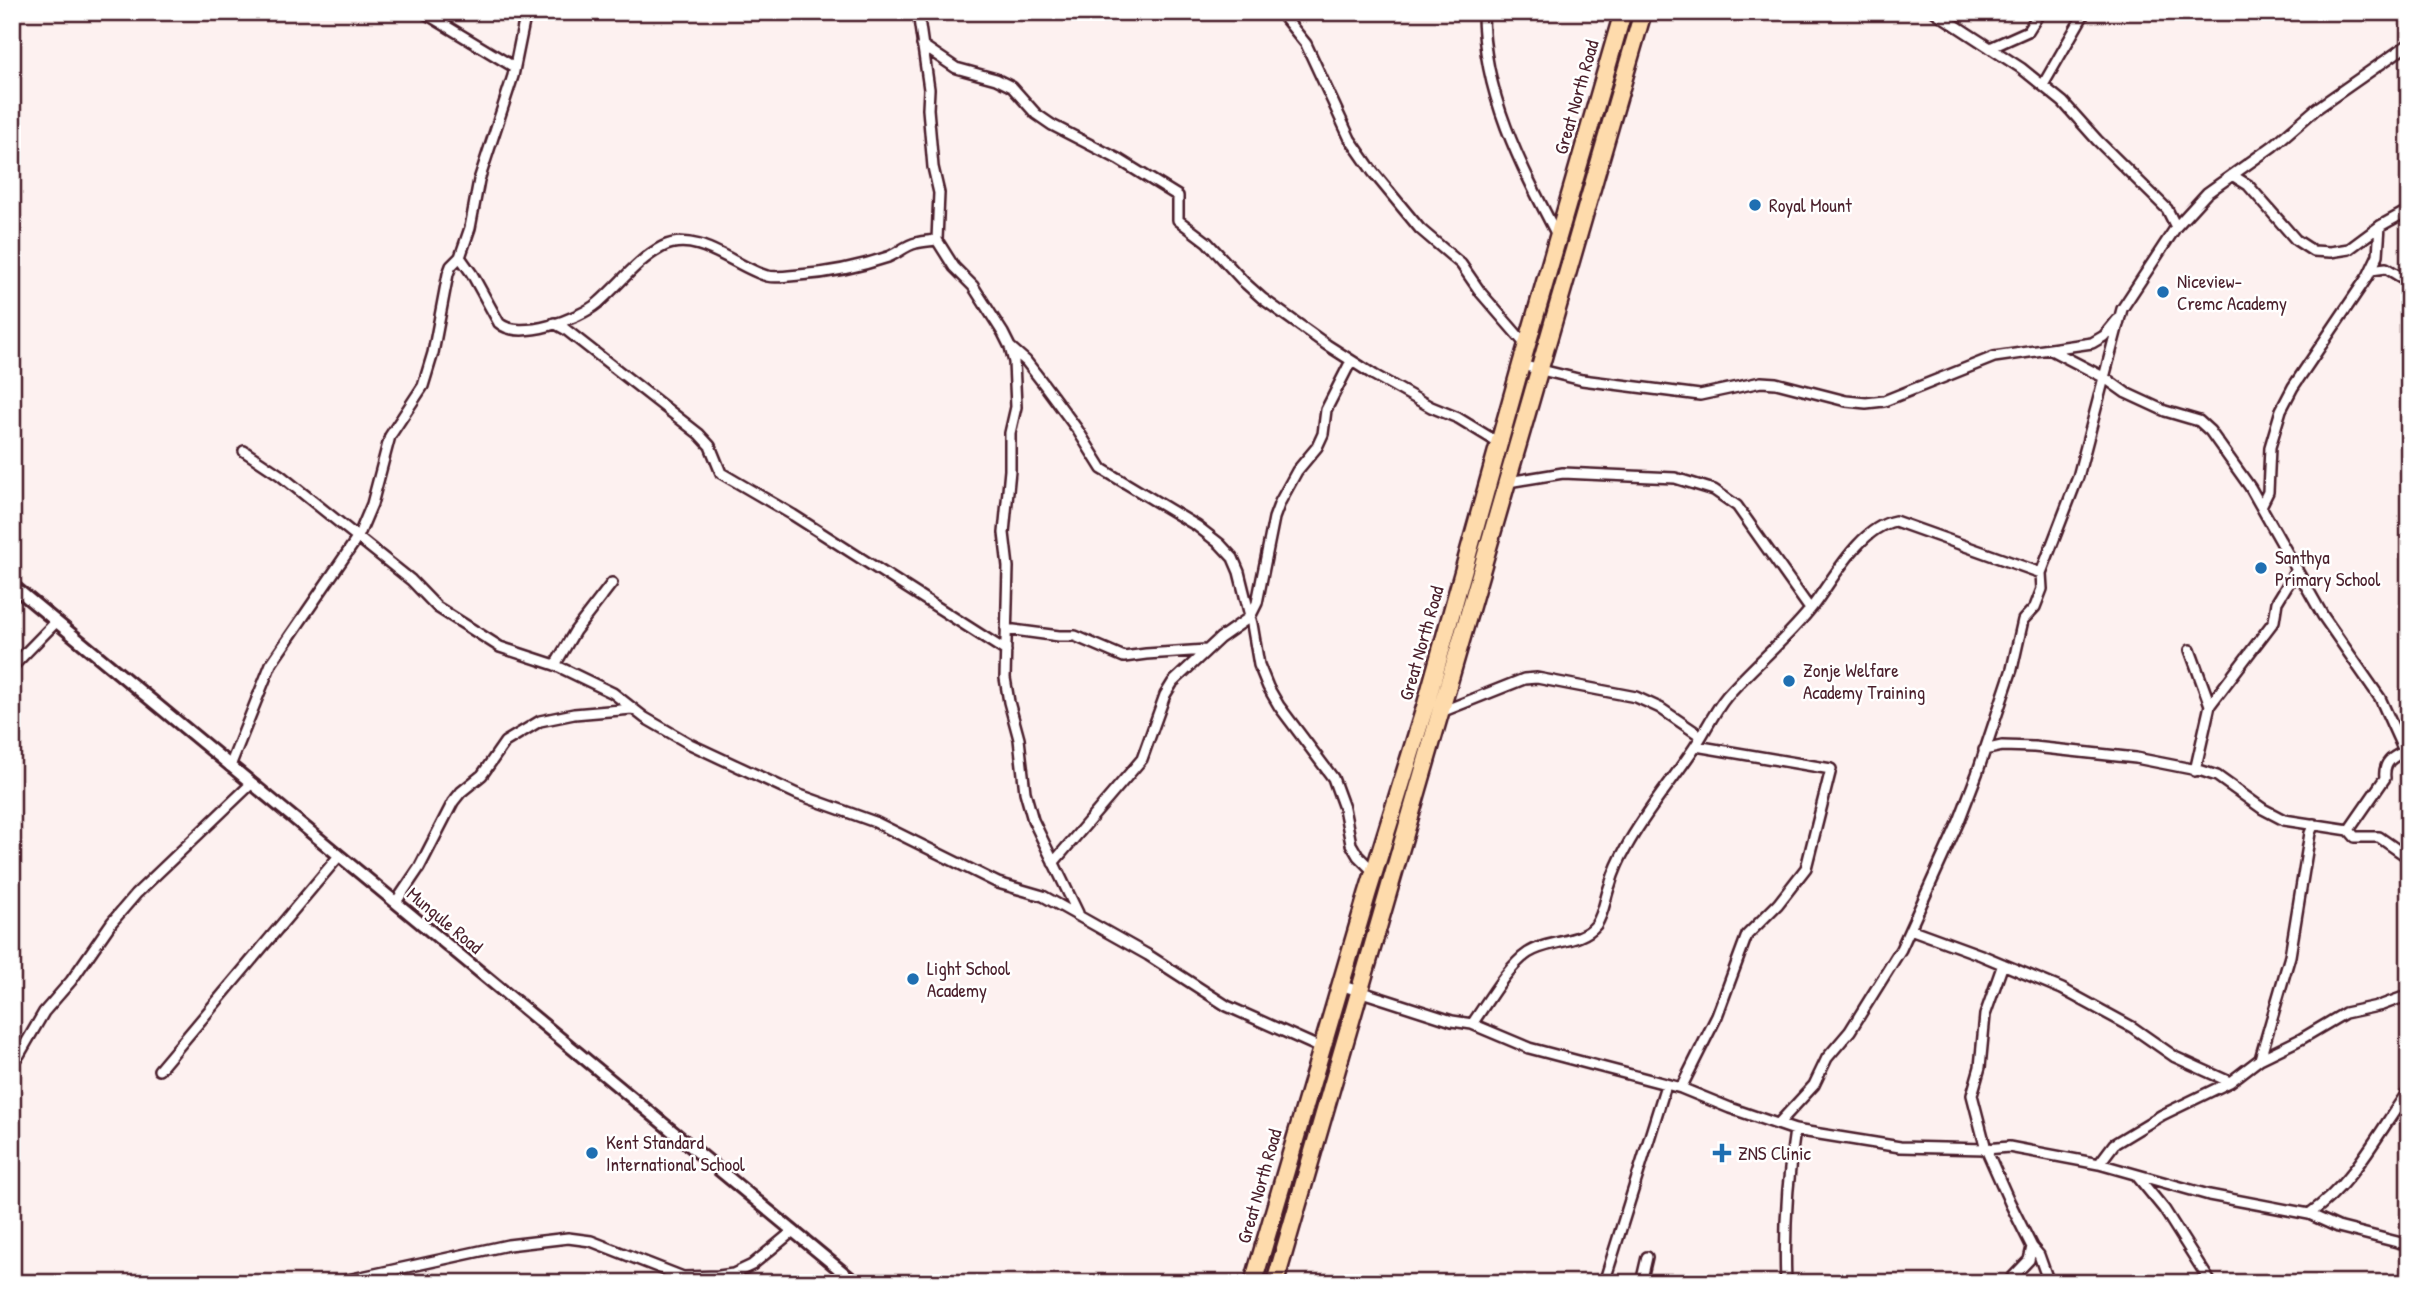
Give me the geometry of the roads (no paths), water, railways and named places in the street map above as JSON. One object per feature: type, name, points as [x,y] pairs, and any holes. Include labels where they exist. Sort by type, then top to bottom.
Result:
[{"type":"highway","name":"Great North Road","points":[[1253,1283],[1321,1048],[1426,704],[1623,12]]},
{"type":"highway","name":"Great North Road","points":[[1275,1283],[1643,12]]},
{"type":"street","points":[[423,12],[514,67]]},
{"type":"street","points":[[230,766],[271,664],[358,537],[372,504],[390,436],[424,386],[448,274],[451,266],[460,257],[470,228],[488,146],[514,67],[526,12]]},
{"type":"street","points":[[918,12],[929,89],[933,167],[939,193],[937,240],[954,267],[973,286],[1010,346],[1026,361],[1077,429],[1102,469],[1197,526],[1233,558],[1250,617],[1259,665],[1268,687],[1333,778],[1341,799],[1351,844],[1358,856],[1374,872]]},
{"type":"street","points":[[1280,12],[1306,44],[1350,139],[1373,172],[1420,229],[1461,264],[1481,293],[1527,345]]},
{"type":"street","points":[[1483,12],[1486,63],[1494,94],[1516,151],[1558,237]]},
{"type":"street","points":[[1935,12],[2043,85],[2069,108],[2097,141],[2167,209],[2176,227]]},
{"type":"street","points":[[1990,48],[2028,31],[2040,12]]},
{"type":"street","points":[[2043,85],[2085,12]]},
{"type":"street","points":[[922,45],[956,68],[996,79],[1012,87],[1036,114],[1052,125],[1118,159],[1178,196],[1176,214],[1182,225],[1207,242],[1263,299],[1351,360],[1499,443]]},
{"type":"street","points":[[1779,1123],[1814,1086],[1827,1058],[1850,1031],[1875,993],[1901,949],[1959,821],[2012,669],[2023,620],[2035,607],[2042,589],[2040,573],[2078,477],[2122,309],[2176,227],[2207,193],[2273,146],[2316,110],[2408,46]]},
{"type":"street","points":[[2232,175],[2248,185],[2296,240],[2313,251],[2349,249],[2409,209]]},
{"type":"street","points":[[2261,506],[2268,492],[2270,447],[2281,410],[2293,387],[2371,270],[2380,246],[2380,226]]},
{"type":"street","points":[[460,257],[493,314],[505,329],[515,332],[554,323],[596,305],[648,256],[664,245],[688,243],[708,248],[768,276],[821,274],[851,269],[892,255],[914,243],[937,240]]},
{"type":"street","points":[[2371,270],[2386,268],[2409,282]]},
{"type":"street","points":[[1521,365],[1582,380],[1700,395],[1748,383],[1776,383],[1846,401],[1866,403],[1884,401],[1994,357],[2092,343],[2104,336],[2118,319]]},
{"type":"street","points":[[554,323],[699,434],[710,446],[721,472],[1006,651]]},
{"type":"street","points":[[1010,346],[1016,385],[1016,407],[1010,433],[1010,470],[1004,533],[1008,568],[1007,690],[1019,739],[1025,792],[1033,820],[1079,914]]},
{"type":"street","points":[[2052,350],[2105,378],[2126,393],[2148,404],[2199,421],[2210,431],[2261,506],[2323,616],[2380,698],[2409,762]]},
{"type":"street","points":[[1054,863],[1142,759],[1165,695],[1185,668],[1250,617],[1257,603],[1280,502],[1297,471],[1317,447],[1323,434],[1326,410],[1351,360]]},
{"type":"street","points":[[244,451],[280,475],[358,537],[411,580],[438,607],[500,647],[555,665],[612,693],[632,709],[690,744],[797,794],[875,822],[998,883],[1043,896],[1148,955],[1227,1006],[1321,1048]]},
{"type":"street","points":[[1507,482],[1563,473],[1675,478],[1708,487],[1727,497],[1745,515],[1811,609]]},
{"type":"street","points":[[1472,1024],[1527,953],[1581,935],[1595,926],[1616,866],[1626,847],[1726,698],[1811,609],[1856,547],[1877,530],[1895,521],[2040,573]]},
{"type":"street","points":[[2194,771],[2210,705],[2274,621],[2277,602],[2297,569]]},
{"type":"street","points":[[555,665],[575,631],[612,583]]},
{"type":"street","name":"Mungule Road","points":[[12,585],[856,1283]]},
{"type":"street","points":[[12,667],[56,622]]},
{"type":"street","points":[[1006,629],[1075,636],[1102,645],[1124,657],[1206,650]]},
{"type":"street","points":[[2190,650],[2210,705]]},
{"type":"street","points":[[1441,712],[1524,679],[1537,678],[1636,698],[1660,708],[1701,736]]},
{"type":"street","points":[[396,902],[419,868],[453,802],[482,775],[505,742],[540,721],[574,714],[632,709]]},
{"type":"street","points":[[1681,1088],[1717,1016],[1747,934],[1777,904],[1806,868],[1831,769],[1696,746]]},
{"type":"street","points":[[1984,750],[2012,746],[2099,754],[2202,771],[2217,776],[2263,809],[2284,820],[2349,830],[2355,837],[2379,837],[2409,858]]},
{"type":"street","points":[[2349,830],[2385,778],[2384,768],[2388,762],[2393,756],[2406,751]]},
{"type":"street","points":[[12,1062],[19,1055],[44,1012],[71,981],[112,922],[136,894],[251,784]]},
{"type":"street","points":[[2260,1059],[2290,956],[2310,833],[2314,824]]},
{"type":"street","points":[[159,1070],[339,856]]},
{"type":"street","points":[[1910,929],[2062,989],[2132,1027],[2175,1056],[2230,1082]]},
{"type":"street","points":[[2003,964],[1985,1015],[1980,1067],[1972,1095],[1986,1149],[2032,1247],[2039,1255],[2049,1283]]},
{"type":"street","points":[[1340,985],[1452,1021],[1472,1024],[1529,1048],[1681,1088],[1730,1108],[1795,1129],[1900,1147],[2009,1147],[2099,1164],[2208,1195],[2309,1214],[2338,1227],[2409,1245]]},
{"type":"street","points":[[2099,1164],[2114,1144],[2162,1115],[2230,1082],[2260,1059],[2345,1013],[2382,1005],[2409,995]]},
{"type":"street","points":[[2393,1000],[2406,1001],[2409,1005]]},
{"type":"street","points":[[1604,1283],[1666,1085]]},
{"type":"street","points":[[2309,1214],[2326,1203],[2346,1183],[2409,1090]]},
{"type":"street","points":[[1786,1283],[1784,1225],[1787,1178],[1795,1129]]},
{"type":"street","points":[[2136,1175],[2164,1209],[2211,1283]]},
{"type":"street","points":[[334,1283],[508,1245],[568,1238],[600,1244],[683,1277],[719,1276],[733,1274],[752,1265],[793,1231]]},
{"type":"street","points":[[2007,1283],[2029,1260],[2032,1247]]},
{"type":"street","points":[[1641,1283],[1647,1257]]},
{"type":"street","points":[[832,1283],[841,1270]]},
{"type":"place","name":"Royal Mount","points":[[1755,205]]},
{"type":"place","name":"Niceview- Cremc Academy","points":[[2163,292]]},
{"type":"place","name":"Santhya Primary School","points":[[2261,568]]},
{"type":"place","name":"Zonje Welfare Academy Training","points":[[1789,681]]},
{"type":"place","name":"Light School Academy","points":[[913,979]]},
{"type":"place","name":"Kent Standard International School","points":[[592,1153]]},
{"type":"place","name":"ZNS Clinic","points":[[1722,1153]]}]
